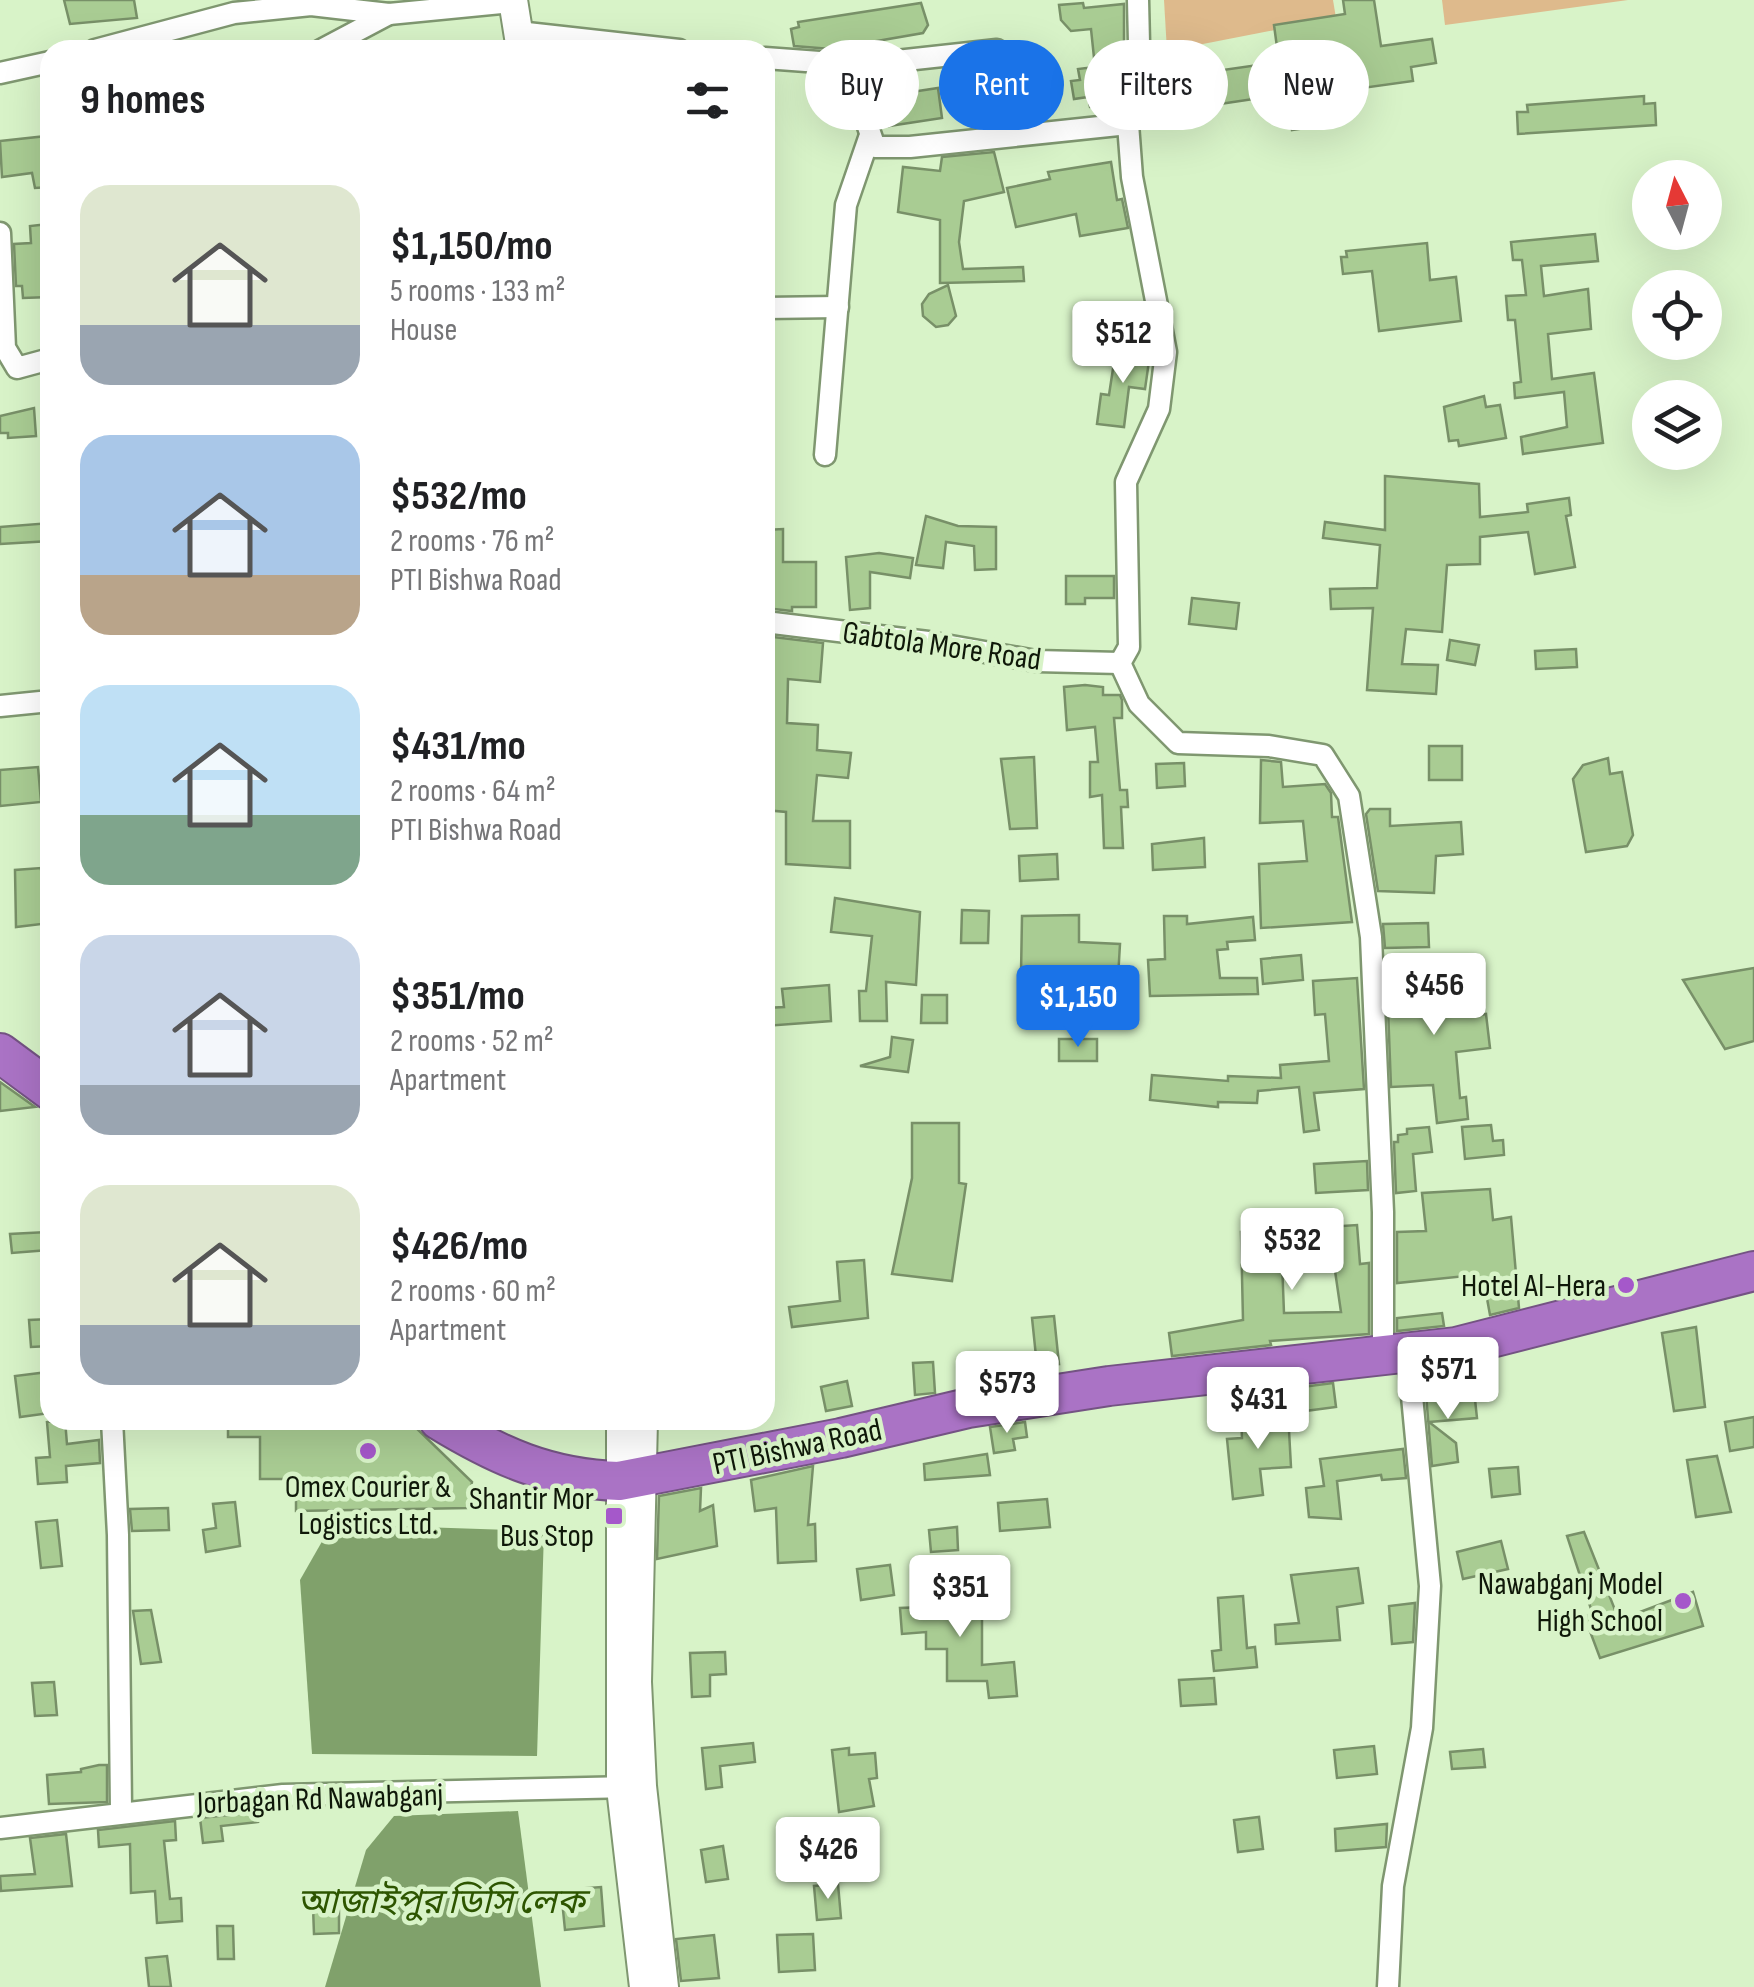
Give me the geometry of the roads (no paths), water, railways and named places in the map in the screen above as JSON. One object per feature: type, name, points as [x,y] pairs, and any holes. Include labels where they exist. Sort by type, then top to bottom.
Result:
[{"type":"highway","points":[[0,1053],[40,1083]]},
{"type":"highway","name":"PTI Bishwa Road","points":[[455,1430],[500,1457],[583,1480],[630,1479],[968,1408],[1109,1386],[1456,1347],[1754,1271]]},
{"type":"street","points":[[1138,0],[1139,40]]},
{"type":"street","points":[[133,40],[234,13],[311,6],[389,14],[513,1],[520,40]]},
{"type":"street","points":[[340,40],[389,14]]},
{"type":"street","points":[[775,59],[805,61]]},
{"type":"street","points":[[0,73],[40,64]]},
{"type":"street","points":[[869,138],[875,147],[888,149],[1084,129]]},
{"type":"street","points":[[825,454],[846,205],[869,138],[868,130]]},
{"type":"street","points":[[1128,130],[1132,177],[1166,352],[1159,409],[1126,482],[1129,647],[1120,663],[1138,704],[1178,743],[1268,746],[1323,756],[1349,796],[1372,936],[1382,1195],[1395,1355],[1430,1586],[1422,1728],[1393,1886],[1388,1987]]},
{"type":"street","points":[[0,233],[5,348],[17,368],[40,362]]},
{"type":"street","points":[[775,308],[838,307]]},
{"type":"street","name":"Gabtola More Road","points":[[775,623],[928,642],[1036,661],[1120,663]]},
{"type":"street","points":[[0,706],[40,702]]},
{"type":"street","points":[[113,1430],[122,1810]]},
{"type":"street","points":[[623,1430],[630,1479],[637,1682],[631,1787],[644,1987]]},
{"type":"street","points":[[630,1479],[641,1430]]},
{"type":"street","points":[[631,1787],[664,1987]]},
{"type":"street","name":"Jorbagan Rd Nawabganj","points":[[0,1828],[122,1810],[283,1795],[631,1787]]},
{"type":"water","points":[[332,1524],[544,1531],[537,1756],[312,1754],[300,1580]]},
{"type":"water","name":"আজাইপুর ডিসি লেক","points":[[518,1811],[541,1987],[325,1987],[366,1850],[394,1816]]},
{"type":"place","name":"Hotel Al-Hera","points":[[1626,1285]]},
{"type":"place","name":"Omex Courier & Logistics Ltd.","points":[[368,1451]]},
{"type":"place","name":"Shantir Mor Bus Stop","points":[[614,1516]]},
{"type":"place","name":"Nawabganj Model High School","points":[[1683,1601]]}]
